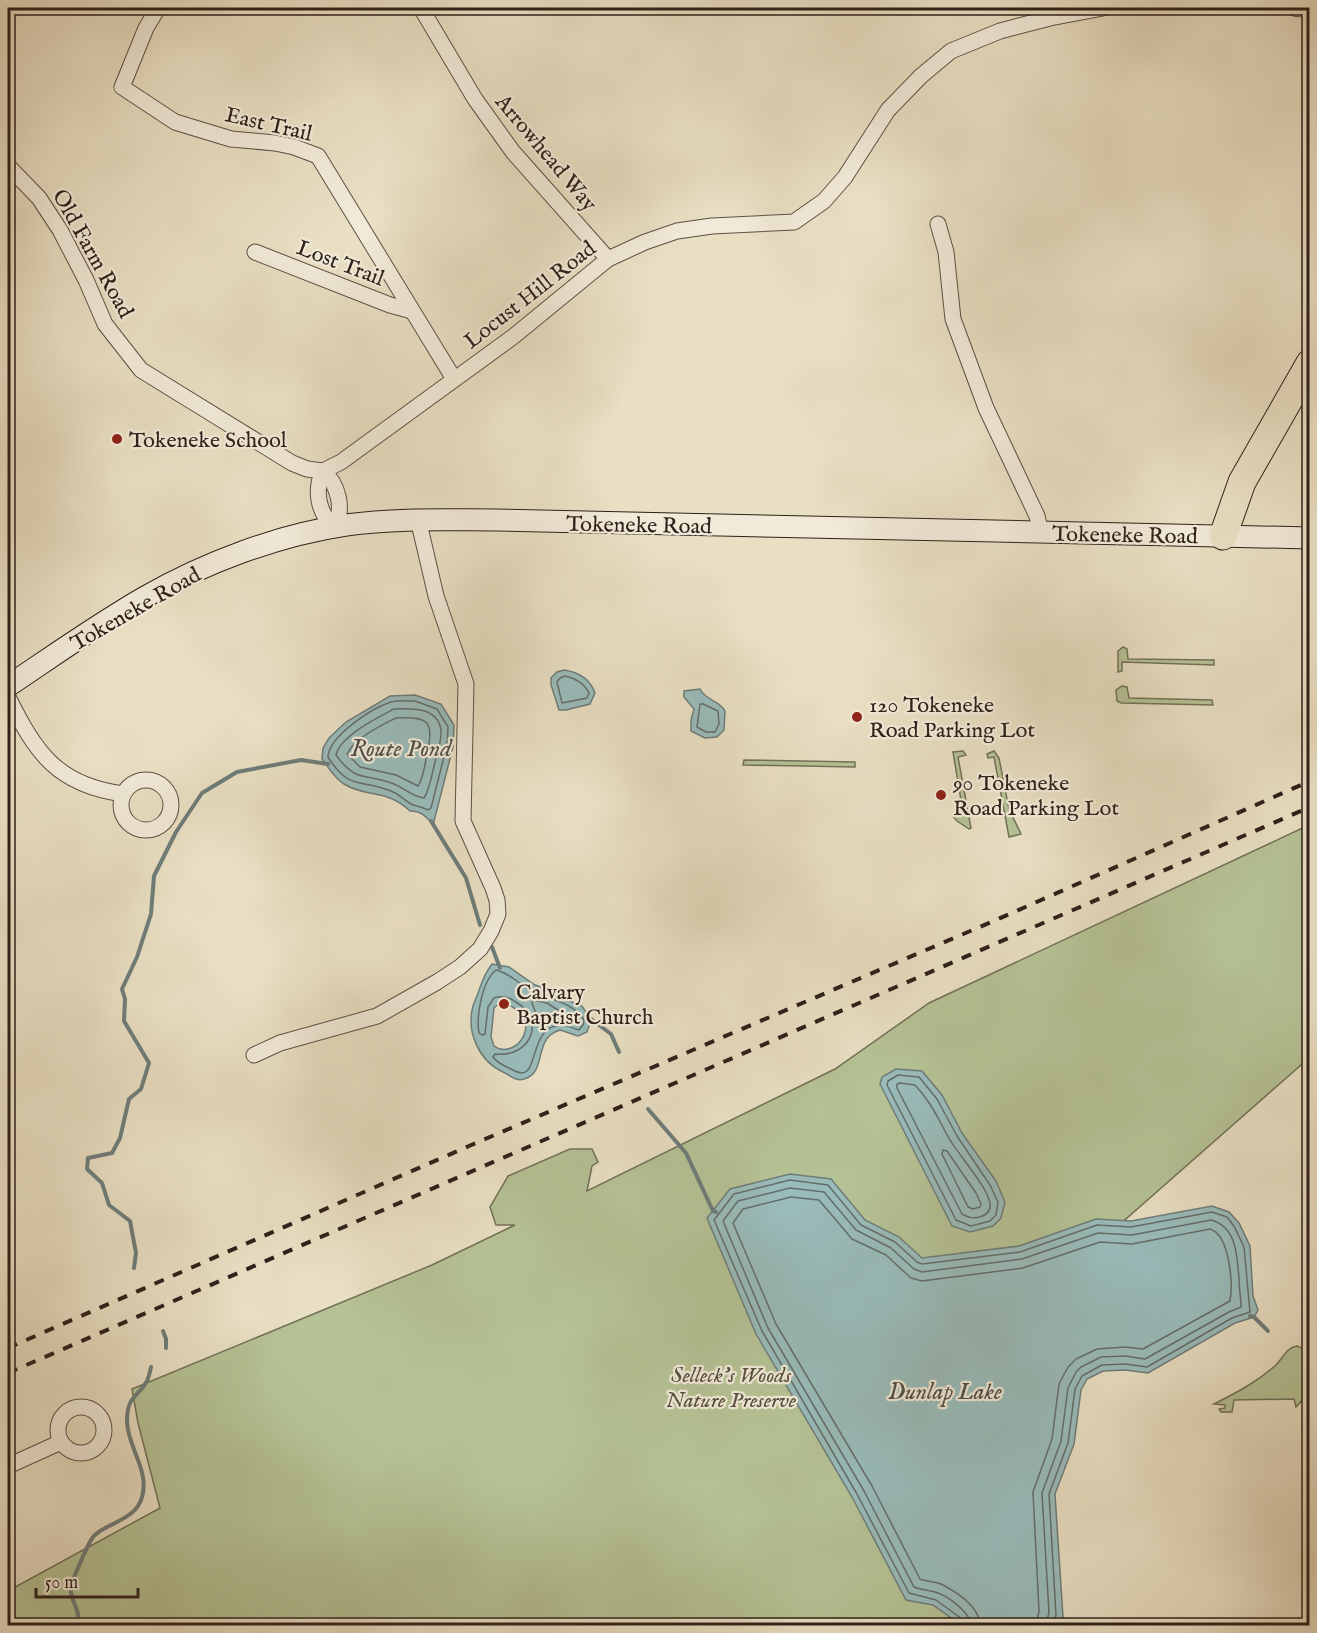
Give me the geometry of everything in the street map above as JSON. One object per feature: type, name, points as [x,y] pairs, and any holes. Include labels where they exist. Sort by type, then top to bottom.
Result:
[{"type":"highway","points":[[1223,536],[1242,482],[1310,363]]},
{"type":"main road","name":"Tokeneke Road","points":[[8,686],[145,597],[173,582],[233,556],[334,527],[418,519],[1310,538]]},
{"type":"street","name":"East Trail","points":[[158,8],[146,28],[122,87],[175,122],[231,139],[275,143],[318,156],[454,379]]},
{"type":"street","name":"Arrowhead Way","points":[[422,8],[475,99],[513,152],[609,259]]},
{"type":"street","name":"Locust Hill Road","points":[[323,471],[341,462],[514,336],[609,259],[645,242],[677,231],[712,226],[794,222],[824,201],[845,177],[888,110],[921,76],[951,51],[1049,13],[1103,8]]},
{"type":"street","points":[[1294,8],[1310,10]]},
{"type":"street","name":"Old Farm Road","points":[[8,166],[39,198],[60,230],[86,280],[105,324],[141,370],[292,463],[307,469],[323,471]]},
{"type":"street","points":[[938,224],[946,252],[953,319],[986,408],[1037,516],[1041,533]]},
{"type":"street","name":"Lost Trail","points":[[255,252],[390,305],[412,311]]},
{"type":"street","points":[[323,471],[335,484],[340,515],[334,527]]},
{"type":"street","points":[[254,1055],[280,1043],[377,1016],[437,982],[460,967],[480,949],[498,914],[492,888],[463,821],[466,684],[436,596],[418,519]]},
{"type":"street","points":[[8,697],[33,744],[67,777],[103,791],[123,794]]},
{"type":"street","points":[[8,1466],[61,1442]]},
{"type":"green space","points":[[1123,647],[1127,649],[1128,659],[1214,660],[1214,665],[1122,662],[1122,671],[1118,672],[1118,651]]},
{"type":"green space","points":[[1122,686],[1127,687],[1129,698],[1212,700],[1213,705],[1121,703],[1117,701],[1116,690]]},
{"type":"green space","points":[[963,751],[966,755],[958,757],[971,828],[969,829],[953,816],[963,812],[953,752]]},
{"type":"green space","points":[[994,751],[999,758],[1009,809],[1021,834],[1009,837],[994,757],[988,758],[987,754]]},
{"type":"green space","points":[[744,760],[855,762],[855,767],[743,765]]},
{"type":"green space","name":"Selleck's Woods Nature Preserve","points":[[1309,825],[1309,1058],[969,1357],[994,1571],[941,1625],[8,1626],[8,1591],[160,1508],[138,1423],[132,1389],[432,1265],[515,1225],[496,1225],[490,1207],[508,1176],[570,1149],[592,1149],[598,1162],[592,1166],[587,1191],[835,1069],[929,1003]]},
{"type":"green space","points":[[1297,1346],[1302,1348],[1303,1352],[1306,1384],[1302,1401],[1296,1407],[1294,1399],[1234,1400],[1232,1412],[1221,1412],[1219,1409],[1225,1408],[1225,1405],[1214,1404],[1261,1377],[1288,1351]]},
{"type":"water","points":[[564,670],[579,674],[587,680],[595,693],[590,704],[559,710],[551,678],[557,672]]},
{"type":"water","points":[[700,689],[725,711],[724,730],[717,737],[705,738],[691,731],[694,709],[684,697],[684,691]]},
{"type":"water","name":"Route Pond","points":[[415,695],[441,704],[454,725],[453,747],[433,825],[423,815],[410,811],[393,799],[360,791],[344,784],[322,759],[323,748],[329,738],[346,722],[390,696]]},
{"type":"water","points":[[492,964],[509,967],[535,985],[553,991],[582,1006],[590,1018],[587,1032],[578,1036],[560,1030],[551,1034],[543,1047],[536,1070],[524,1079],[516,1079],[495,1067],[487,1061],[476,1045],[471,1026],[473,1004]],"holes":[[[501,1002],[515,1009],[523,1017],[526,1027],[524,1036],[511,1048],[503,1049],[494,1046],[491,1037],[494,1008]]]},
{"type":"water","points":[[896,1069],[922,1071],[942,1095],[962,1133],[996,1181],[1005,1202],[1001,1218],[993,1226],[970,1232],[952,1226],[880,1084],[882,1077]]},
{"type":"water","name":"Dunlap Lake","points":[[790,1174],[831,1179],[865,1220],[899,1237],[922,1258],[1019,1246],[1096,1219],[1131,1221],[1212,1206],[1229,1212],[1239,1223],[1250,1246],[1253,1296],[1258,1310],[1254,1317],[1235,1323],[1148,1373],[1125,1370],[1103,1371],[1087,1379],[1081,1390],[1074,1444],[1055,1494],[1063,1617],[1058,1625],[961,1625],[933,1605],[906,1600],[852,1497],[756,1334],[707,1218],[730,1189]]},
{"type":"waterway","points":[[134,1268],[136,1253],[130,1221],[109,1205],[102,1183],[87,1169],[88,1158],[112,1153],[120,1138],[129,1099],[141,1089],[149,1063],[124,1021],[125,999],[122,989],[137,957],[151,914],[154,876],[176,832],[202,793],[237,772],[301,760],[328,764]]},
{"type":"waterway","points":[[431,821],[466,878],[480,925]]},
{"type":"waterway","points":[[492,947],[500,968]]},
{"type":"waterway","points":[[587,1016],[611,1034],[619,1052]]},
{"type":"waterway","points":[[648,1109],[686,1153],[713,1211],[716,1212]]},
{"type":"waterway","points":[[1250,1316],[1268,1331]]},
{"type":"waterway","points":[[163,1331],[166,1348]]},
{"type":"waterway","points":[[74,1626],[78,1618],[71,1587],[91,1540],[96,1534],[133,1512],[142,1497],[143,1478],[130,1440],[127,1413],[131,1401],[144,1387],[151,1367]]},
{"type":"railway","points":[[8,1348],[469,1146],[996,920],[1310,781]]},
{"type":"railway","points":[[8,1373],[1310,807]]},
{"type":"place","name":"Tokeneke School","points":[[117,439]]},
{"type":"place","name":"120 Tokeneke Road Parking Lot","points":[[857,717]]},
{"type":"place","name":"90 Tokeneke Road Parking Lot","points":[[941,795]]},
{"type":"place","name":"Calvary Baptist Church","points":[[504,1004]]}]
